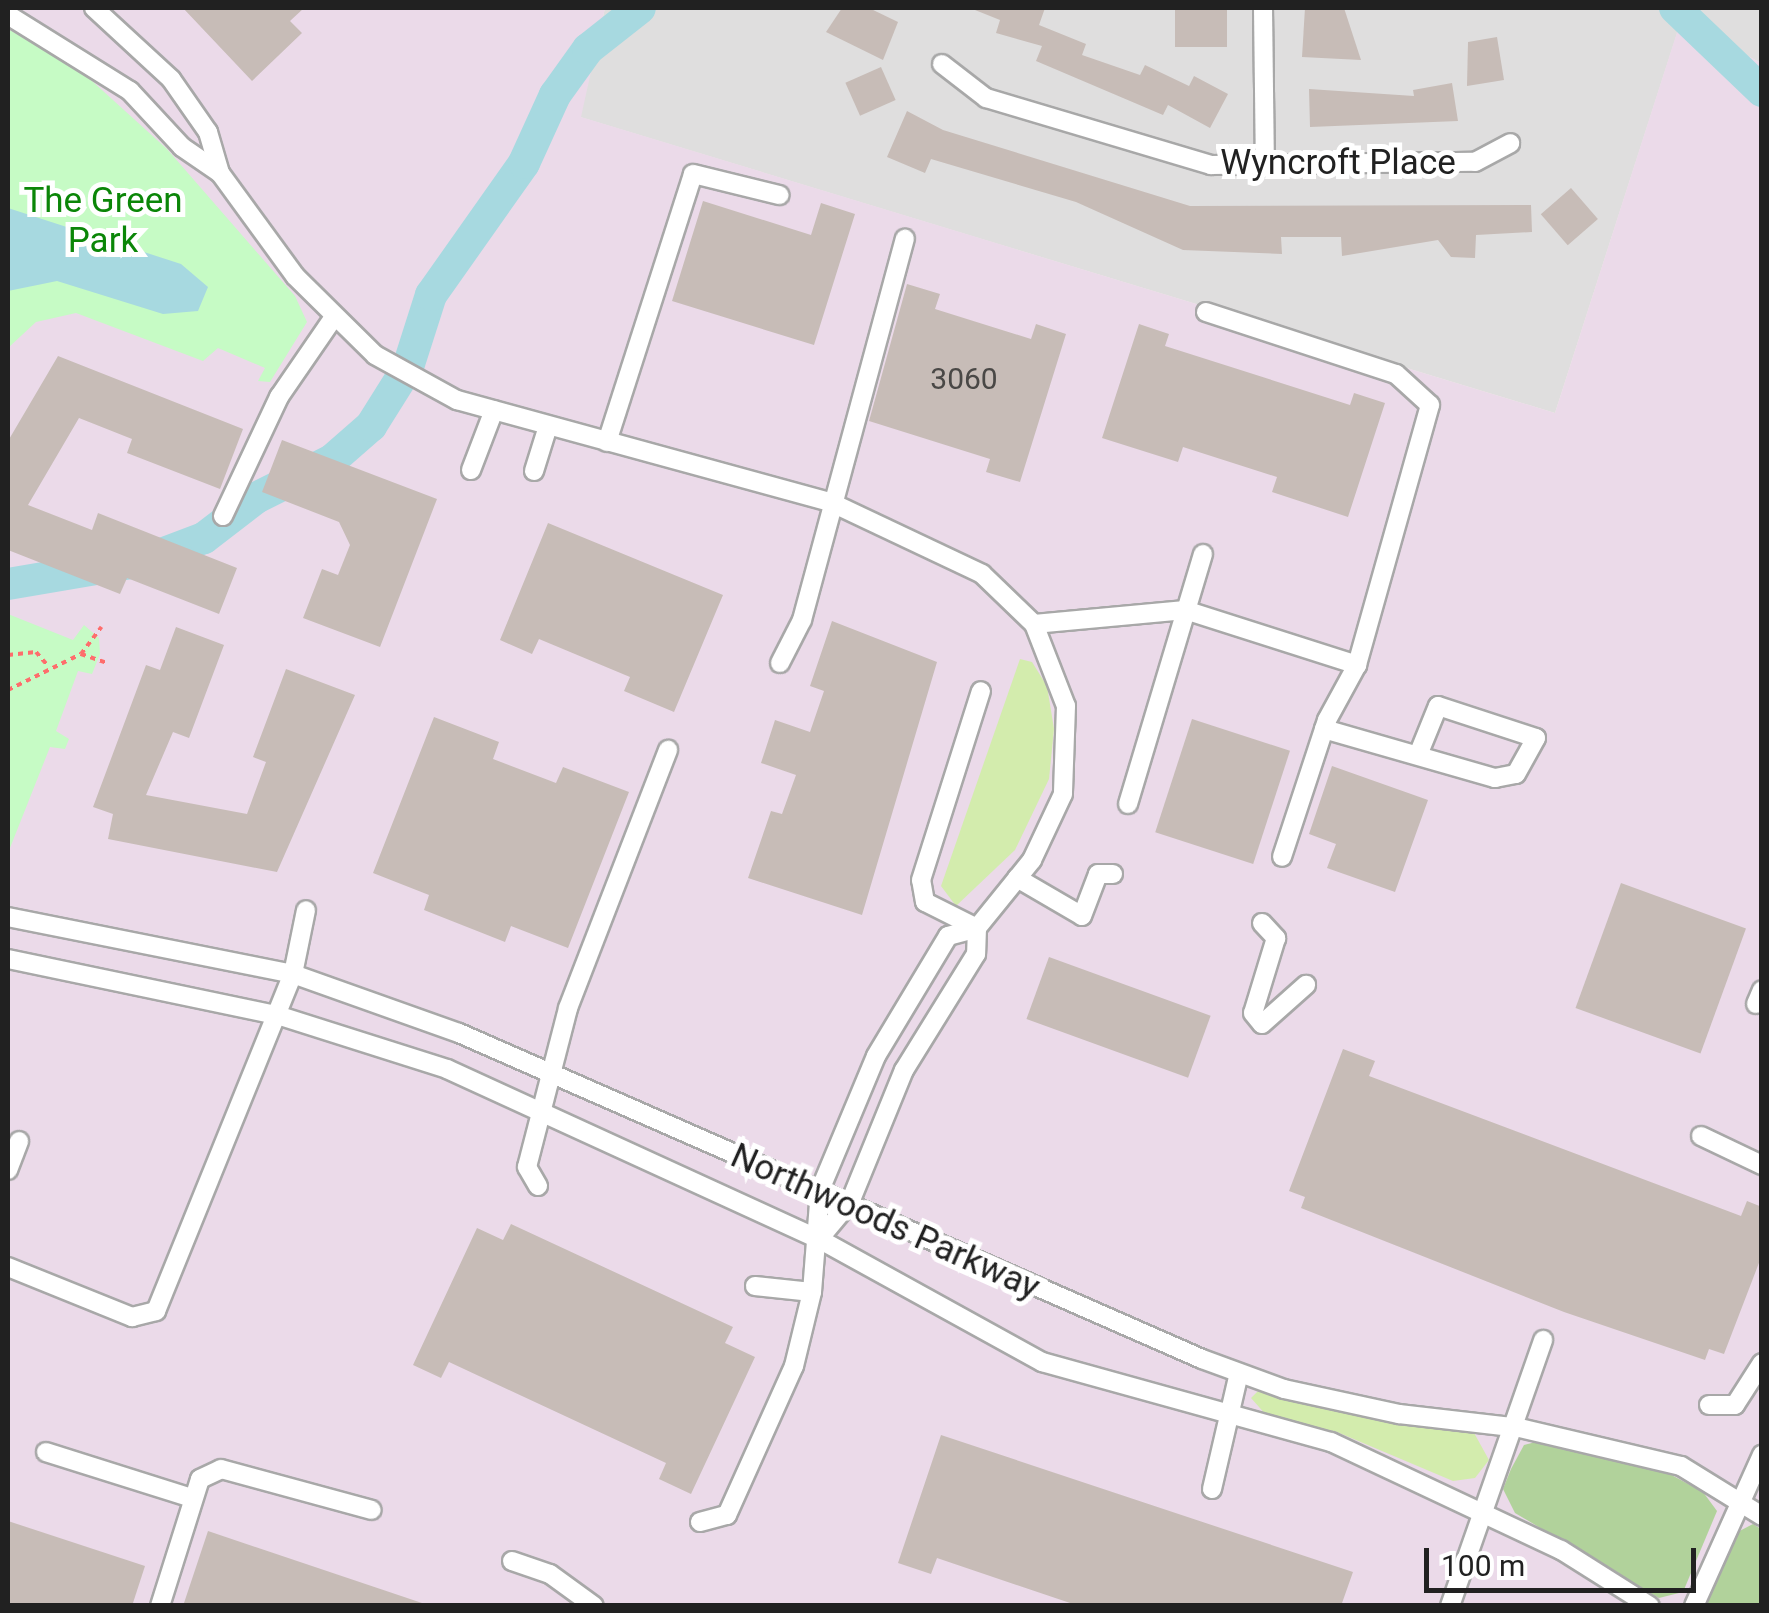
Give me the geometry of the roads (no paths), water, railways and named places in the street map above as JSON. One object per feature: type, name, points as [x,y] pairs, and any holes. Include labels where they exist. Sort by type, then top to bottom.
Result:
[{"type":"street","points":[[94,8],[171,79],[208,132],[220,173]]},
{"type":"street","points":[[1263,8],[1265,167]]},
{"type":"street","points":[[8,15],[130,91],[182,147],[220,173],[332,320],[375,355],[494,410],[830,502],[982,574],[1034,624],[1066,706],[1069,754],[1052,825],[977,928],[948,936],[910,990],[820,1190],[812,1292],[794,1366],[727,1514],[700,1522]]},
{"type":"street","name":"Wyncroft Place","points":[[942,64],[986,98],[1165,155],[1265,167],[1475,162],[1510,143]]},
{"type":"street","points":[[607,442],[693,174],[779,195]]},
{"type":"street","points":[[780,663],[802,620],[830,502],[905,239]]},
{"type":"street","points":[[1206,312],[1396,374],[1430,406],[1357,664],[1324,729],[1282,858]]},
{"type":"street","points":[[224,516],[279,398],[332,320]]},
{"type":"street","points":[[471,470],[494,410]]},
{"type":"street","points":[[534,471],[548,426]]},
{"type":"street","points":[[1128,804],[1203,554]]},
{"type":"street","points":[[1034,624],[1186,610],[1357,664]]},
{"type":"street","points":[[977,928],[924,902],[921,880],[982,691]]},
{"type":"street","points":[[1324,729],[1496,778],[1516,774],[1536,738],[1438,706],[1418,755]]},
{"type":"street","points":[[538,1186],[528,1167],[554,1077],[568,1008],[668,750]]},
{"type":"street","points":[[1017,878],[1082,916],[1098,874],[1113,874]]},
{"type":"street","points":[[8,1267],[132,1317],[156,1311],[277,1016],[292,974],[306,910]]},
{"type":"street","name":"Northwoods Parkway","points":[[8,920],[292,974],[459,1033],[850,1202],[1034,1290],[1239,1373],[1399,1414],[1516,1427],[1681,1466],[1762,1516]]},
{"type":"street","points":[[1262,924],[1276,938],[1253,1014],[1262,1024],[1306,985]]},
{"type":"street","points":[[819,1239],[850,1202],[904,1070],[976,954],[977,928]]},
{"type":"street","name":"Northwoods Parkway","points":[[8,959],[277,1016],[446,1070],[819,1239],[1042,1362],[1331,1442],[1484,1513],[1650,1606]]},
{"type":"street","points":[[1701,1136],[1762,1165]]},
{"type":"street","points":[[8,1170],[20,1141]]},
{"type":"street","points":[[755,1286],[812,1292]]},
{"type":"street","points":[[1450,1606],[1544,1340]]},
{"type":"street","points":[[1709,1406],[1735,1404],[1762,1364]]},
{"type":"street","points":[[1212,1489],[1239,1373]]},
{"type":"street","points":[[46,1452],[192,1498]]},
{"type":"street","points":[[1694,1606],[1762,1454]]},
{"type":"street","points":[[160,1606],[200,1478],[221,1469],[372,1510]]},
{"type":"street","points":[[512,1561],[550,1574],[594,1606]]},
{"type":"water","points":[[8,208],[181,264],[208,287],[198,311],[163,314],[57,281],[8,291]]},
{"type":"waterway","points":[[8,584],[143,561],[204,538],[256,498],[332,460],[371,426],[408,367],[431,295],[524,163],[555,95],[588,49],[640,8]]},
{"type":"waterway","points":[[1675,8],[1762,91]]},
{"type":"park label","name":"The Green Park","points":[[103,221]]}]
